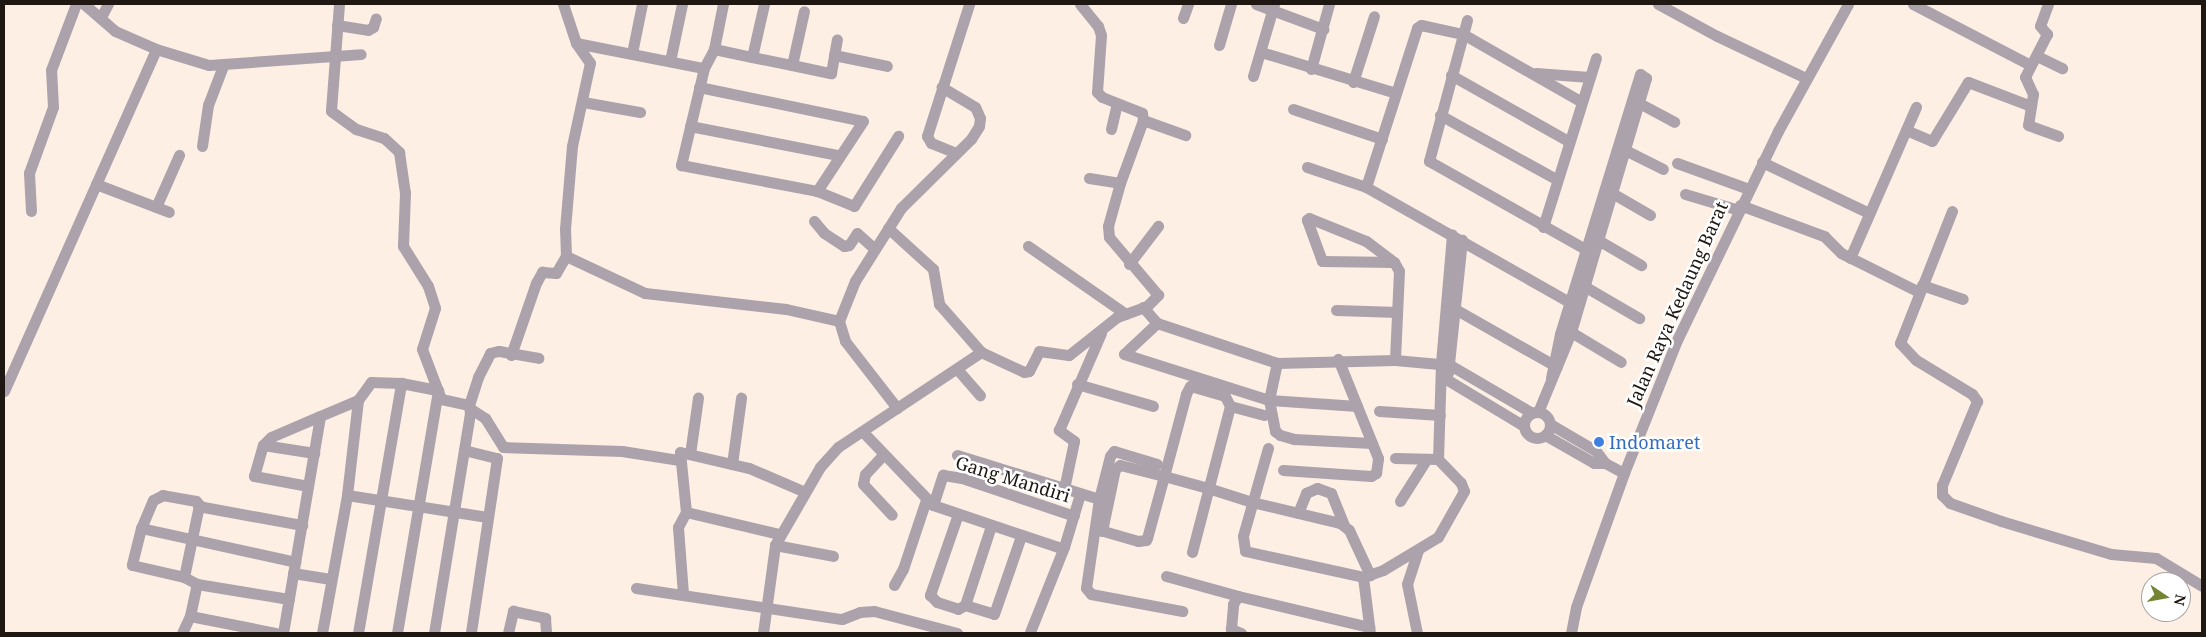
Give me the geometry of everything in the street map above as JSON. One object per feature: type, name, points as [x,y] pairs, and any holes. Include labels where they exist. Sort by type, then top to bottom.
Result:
[{"type":"street","points":[[31,212],[29,174],[53,106],[51,70],[76,4]]},
{"type":"street","points":[[84,4],[115,31],[156,49],[223,66],[250,60],[334,59],[360,54]]},
{"type":"street","points":[[101,17],[108,4]]},
{"type":"street","points":[[339,4],[331,111],[356,129],[384,138],[398,152],[403,164],[403,246],[428,286],[435,308],[422,349],[441,399],[470,407],[485,418],[503,447],[622,451],[679,460]]},
{"type":"street","points":[[511,355],[536,283],[542,272],[556,273],[566,256],[565,229],[572,146],[590,63],[576,43],[564,4]]},
{"type":"street","points":[[632,54],[642,4]]},
{"type":"street","points":[[670,61],[682,4]]},
{"type":"street","points":[[723,4],[714,49],[704,68],[699,87],[682,165],[817,191],[854,206],[898,136]]},
{"type":"street","points":[[752,56],[764,4]]},
{"type":"street","points":[[956,153],[934,145],[927,136],[969,4]]},
{"type":"street","points":[[1064,489],[1074,441],[1059,430],[1077,384],[1101,333],[1117,317],[1143,307],[1158,295],[1158,292],[1129,264],[1109,237],[1108,226],[1120,183],[1143,120],[1142,114],[1117,104],[1097,92],[1101,35],[1098,26],[1080,4]]},
{"type":"street","points":[[1183,18],[1188,4]]},
{"type":"street","points":[[1219,45],[1231,4]]},
{"type":"street","points":[[1256,4],[1273,7],[1322,29]]},
{"type":"street","points":[[1311,69],[1329,4]]},
{"type":"street","points":[[1658,4],[1717,36],[1806,78]]},
{"type":"street","name":"Jalan Raya Kedaung Barat","points":[[1571,633],[1576,608],[1624,473],[1677,340],[1762,162],[1806,78],[1848,4]]},
{"type":"street","points":[[1913,4],[2034,61],[2062,68]]},
{"type":"street","points":[[2048,4],[2040,26],[2047,34],[2025,81],[2033,94],[2028,125],[2058,136]]},
{"type":"street","points":[[1253,76],[1273,7]]},
{"type":"street","points":[[792,65],[804,11]]},
{"type":"street","points":[[1353,82],[1374,16]]},
{"type":"street","points":[[337,26],[368,30],[373,27],[376,18]]},
{"type":"street","points":[[1467,20],[1429,156],[1432,166],[1590,252]]},
{"type":"street","points":[[1366,187],[1419,26],[1463,34],[1580,101]]},
{"type":"street","points":[[714,49],[831,73],[837,40]]},
{"type":"street","points":[[576,43],[704,68]]},
{"type":"street","points":[[4,391],[156,49]]},
{"type":"street","points":[[1261,52],[1353,82],[1396,93]]},
{"type":"street","points":[[834,55],[887,66]]},
{"type":"street","points":[[1543,227],[1580,101],[1596,58]]},
{"type":"street","points":[[202,146],[208,105],[223,66]]},
{"type":"street","points":[[1531,72],[1589,77]]},
{"type":"street","points":[[1524,426],[1535,413],[1555,366],[1573,305],[1590,252],[1621,148],[1639,103],[1646,77],[1639,74],[1621,148],[1612,193],[1598,240],[1590,252],[1584,286],[1573,305],[1571,332],[1555,366]]},
{"type":"street","points":[[1451,75],[1568,140]]},
{"type":"street","points":[[1906,130],[1932,141],[1968,82],[2031,106]]},
{"type":"street","points":[[699,87],[863,121],[838,155],[817,191]]},
{"type":"street","points":[[898,408],[845,341],[839,321],[856,281],[901,208],[972,139],[980,118],[975,107],[942,87]]},
{"type":"street","points":[[583,102],[640,112]]},
{"type":"street","points":[[1639,103],[1674,122]]},
{"type":"street","points":[[1111,129],[1117,104]]},
{"type":"street","points":[[1850,258],[1916,107]]},
{"type":"street","points":[[1293,109],[1382,139]]},
{"type":"street","points":[[1440,115],[1556,179]]},
{"type":"street","points":[[1143,120],[1185,135]]},
{"type":"street","points":[[690,126],[838,155]]},
{"type":"street","points":[[1621,148],[1663,169]]},
{"type":"street","points":[[156,207],[179,156]]},
{"type":"street","points":[[1762,162],[1869,214]]},
{"type":"street","points":[[1678,163],[1749,189]]},
{"type":"street","points":[[1307,167],[1366,187],[1457,237],[1573,305]]},
{"type":"street","points":[[1089,178],[1120,183]]},
{"type":"street","points":[[96,184],[169,212]]},
{"type":"street","points":[[1612,193],[1650,215]]},
{"type":"street","points":[[1686,194],[1740,208],[1824,236],[1850,258],[1921,288],[1963,299]]},
{"type":"street","points":[[1952,211],[1900,344],[1916,360],[1972,394],[1977,401],[1942,485],[1945,498],[2001,521],[2110,554],[2156,558],[2202,586]]},
{"type":"street","points":[[1394,262],[1322,260],[1307,220],[1309,218],[1366,241],[1394,262],[1399,271],[1395,360]]},
{"type":"street","points":[[814,221],[824,233],[844,246],[849,245],[857,233],[875,249]]},
{"type":"street","points":[[1129,264],[1158,226]]},
{"type":"street","points":[[888,228],[933,269],[939,304],[981,352],[1024,372],[1029,371],[1040,351],[1069,355],[1089,338],[1101,333]]},
{"type":"street","points":[[1445,364],[1455,308],[1457,237]]},
{"type":"street","points":[[1268,448],[1243,536],[1245,551],[1366,576],[1424,547],[1438,537],[1464,491],[1461,483],[1438,459],[1440,414],[1457,237]]},
{"type":"street","points":[[1598,240],[1641,265]]},
{"type":"street","points":[[1028,246],[1126,314]]},
{"type":"street","points":[[566,256],[645,293],[786,309],[839,321]]},
{"type":"street","points":[[1584,286],[1639,318]]},
{"type":"street","points":[[1143,307],[1157,323],[1277,363],[1338,359],[1395,360],[1445,364],[1535,413],[1546,416],[1550,424],[1596,451],[1605,463],[1624,473]]},
{"type":"street","points":[[1455,308],[1555,366]]},
{"type":"street","points":[[1336,310],[1397,312]]},
{"type":"street","points":[[1157,323],[1124,354],[1269,400],[1357,406]]},
{"type":"street","points":[[1571,332],[1621,362]]},
{"type":"street","points":[[434,633],[470,407],[490,353],[499,351],[511,355],[538,358]]},
{"type":"street","points":[[763,633],[777,540],[820,467],[838,447],[981,352]]},
{"type":"street","points":[[1283,470],[1371,476],[1378,467],[1372,444],[1338,359]]},
{"type":"street","points":[[1277,363],[1269,400],[1275,431],[1280,435],[1294,439],[1372,444]]},
{"type":"street","points":[[957,369],[980,394]]},
{"type":"street","points":[[1462,387],[1467,375]]},
{"type":"street","points":[[1444,380],[1462,387],[1524,426],[1532,437],[1544,436],[1594,463],[1605,463]]},
{"type":"street","points":[[322,633],[346,495],[358,400],[369,383],[401,383],[438,389]]},
{"type":"street","points":[[358,633],[401,383]]},
{"type":"street","points":[[1077,384],[1153,406]]},
{"type":"street","points":[[1192,552],[1208,488],[1230,406],[1225,396],[1190,386],[1164,476],[1146,540],[1138,541],[1102,531],[1117,466],[1164,476],[1208,488],[1252,502],[1344,525]]},
{"type":"street","points":[[397,633],[438,389]]},
{"type":"street","points":[[690,454],[698,398]]},
{"type":"street","points":[[732,464],[741,398]]},
{"type":"street","points":[[308,486],[255,477],[263,445],[271,437],[358,400]]},
{"type":"street","points":[[1230,406],[1264,414]]},
{"type":"street","points":[[1379,411],[1440,414]]},
{"type":"street","points":[[283,633],[320,416]]},
{"type":"street","points":[[1544,436],[1550,424]]},
{"type":"street","points":[[863,432],[929,503],[991,526],[1061,548]]},
{"type":"street","points":[[263,445],[314,453]]},
{"type":"street","points":[[464,450],[497,458],[487,518],[489,525],[471,633]]},
{"type":"street","points":[[1156,464],[1114,451],[1099,499],[1087,592],[1182,611]]},
{"type":"street","points":[[683,594],[678,527],[686,512],[679,460],[680,452],[732,464],[771,476],[805,492]]},
{"type":"street","points":[[883,455],[865,474],[863,484],[892,515]]},
{"type":"street","points":[[957,455],[1099,499]]},
{"type":"street","points":[[1395,458],[1438,459]]},
{"type":"street","points":[[1400,501],[1426,460]]},
{"type":"street","name":"Gang Mandiri","points":[[929,503],[943,475],[962,478],[1074,516]]},
{"type":"street","points":[[1166,576],[1370,630],[1366,576],[1331,493],[1318,488],[1306,493],[1298,513]]},
{"type":"street","points":[[1030,632],[1074,516],[1080,494]]},
{"type":"street","points":[[346,495],[487,518]]},
{"type":"street","points":[[184,576],[198,506],[196,501],[163,496],[153,500],[141,528],[131,559],[132,565],[184,576],[197,584],[289,598]]},
{"type":"street","points":[[894,585],[903,569],[929,503]]},
{"type":"street","points":[[198,506],[302,526]]},
{"type":"street","points":[[686,512],[833,556]]},
{"type":"street","points":[[958,514],[930,595],[937,602],[958,608],[965,605],[994,614],[1021,536]]},
{"type":"street","points":[[965,605],[991,526]]},
{"type":"street","points":[[141,528],[294,567],[331,579]]},
{"type":"street","points":[[1417,633],[1407,584],[1424,547]]},
{"type":"street","points":[[182,633],[190,616],[197,584]]},
{"type":"street","points":[[636,588],[842,619],[860,612],[874,611],[957,633]]},
{"type":"street","points":[[1234,632],[1233,604],[1238,596]]},
{"type":"street","points":[[508,633],[513,611],[545,618],[546,633]]},
{"type":"street","points":[[190,616],[276,633]]},
{"type":"place","name":"Indomaret","points":[[1599,442]]}]
